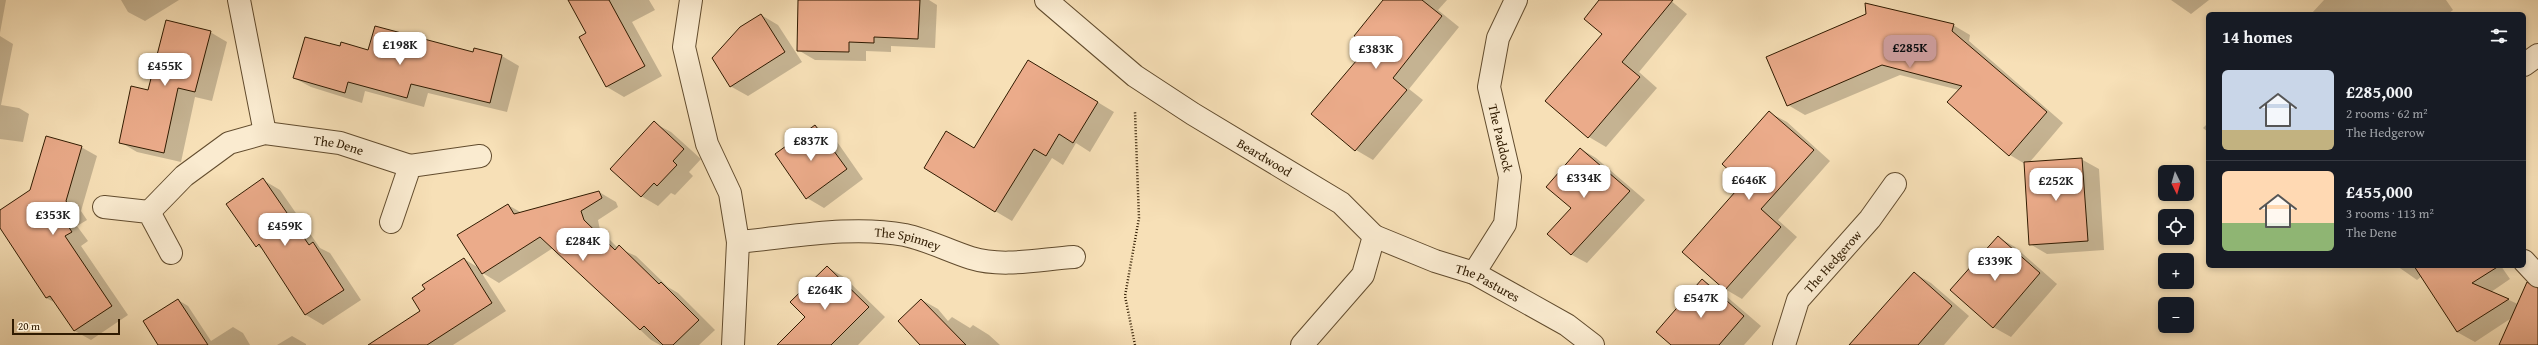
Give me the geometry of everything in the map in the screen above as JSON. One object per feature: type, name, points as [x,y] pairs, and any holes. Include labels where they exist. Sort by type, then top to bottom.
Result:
[{"type":"street","points":[[239,0],[265,133]]},
{"type":"street","points":[[691,0],[684,48],[707,144],[730,193],[738,242],[733,345]]},
{"type":"street","name":"Beardwood","points":[[1046,0],[1135,76],[1193,114],[1341,203],[1374,236]]},
{"type":"street","name":"The Paddock","points":[[1474,273],[1505,224],[1510,177],[1489,87],[1498,38],[1516,0]]},
{"type":"street","name":"The Dene","points":[[149,212],[184,176],[229,143],[265,133],[340,143],[410,166]]},
{"type":"street","points":[[391,222],[410,166],[480,156]]},
{"type":"street","name":"The Hedgerow","points":[[1784,345],[1798,300],[1870,219],[1895,184]]},
{"type":"street","points":[[104,207],[149,212],[172,254]]},
{"type":"street","name":"The Spinney","points":[[738,242],[855,230],[905,235],[942,246],[972,258],[998,263],[1074,257]]},
{"type":"street","points":[[1302,345],[1363,275],[1374,236]]},
{"type":"street","name":"The Pastures","points":[[1374,236],[1435,261],[1474,273],[1567,325],[1593,345]]},
{"type":"street","points":[[2526,263],[2538,276]]},
{"type":"path","points":[[1135,76],[1139,218],[1125,296],[1135,345]]},
{"type":"building","points":[[568,0],[609,0],[645,66],[606,87],[579,37],[586,33]]},
{"type":"building","points":[[798,0],[920,0],[918,39],[874,37],[874,43],[849,42],[849,52],[797,51]]},
{"type":"building","points":[[1383,0],[1422,0],[1442,16],[1393,78],[1407,90],[1355,151],[1311,114],[1368,47],[1354,36]]},
{"type":"building","points":[[1599,0],[1673,0],[1622,62],[1640,77],[1588,138],[1545,101],[1602,34],[1584,19]]},
{"type":"building","points":[[1865,3],[1954,24],[1952,31],[2047,112],[2009,156],[1947,102],[1962,86],[1882,65],[1787,106],[1766,57],[1866,14]]},
{"type":"building","points":[[761,14],[785,52],[730,87],[712,58],[740,27]]},
{"type":"building","points":[[166,20],[211,31],[195,92],[178,88],[164,153],[119,143],[131,86],[148,90]]},
{"type":"building","points":[[375,26],[473,52],[474,48],[502,55],[490,103],[411,84],[407,98],[348,82],[345,93],[293,78],[305,37],[340,46],[341,42],[368,50]]},
{"type":"building","points":[[1028,60],[1098,102],[1073,143],[1059,134],[1046,156],[1034,149],[995,212],[924,168],[946,131],[974,148]]},
{"type":"building","points":[[1769,111],[1814,150],[1761,209],[1781,227],[1725,290],[1682,252],[1743,183],[1722,164]]},
{"type":"building","points":[[654,121],[684,149],[673,161],[677,165],[657,186],[654,183],[641,197],[610,169]]},
{"type":"building","points":[[815,125],[847,169],[806,199],[775,154]]},
{"type":"building","points":[[46,136],[82,146],[66,201],[71,210],[62,217],[72,232],[65,236],[112,306],[74,331],[50,296],[46,298],[0,228],[0,210],[30,190]]},
{"type":"building","points":[[1580,148],[1630,191],[1571,255],[1547,234],[1571,208],[1546,187]]},
{"type":"building","points":[[2082,158],[2088,241],[2029,245],[2024,162]]},
{"type":"building","points":[[263,178],[309,245],[313,242],[344,290],[305,315],[259,244],[256,247],[226,204]]},
{"type":"building","points":[[599,191],[602,198],[581,211],[584,220],[615,250],[619,245],[659,284],[661,282],[699,320],[673,345],[663,345],[644,326],[640,330],[540,237],[482,274],[457,235],[508,204],[514,214]]},
{"type":"building","points":[[1998,236],[2040,273],[1993,328],[1950,290]]},
{"type":"building","points":[[464,258],[492,303],[427,345],[368,345],[420,311],[412,298],[425,289],[422,285]]},
{"type":"building","points":[[827,266],[869,307],[831,345],[777,345],[805,317],[790,302]]},
{"type":"building","points":[[2415,268],[2496,268],[2472,283],[2509,299],[2457,332]]},
{"type":"building","points":[[1914,272],[1952,306],[1918,345],[1849,345]]},
{"type":"building","points":[[1702,279],[1744,316],[1719,345],[1671,345],[1656,332]]},
{"type":"building","points":[[2527,282],[2538,288],[2538,345],[2499,345]]},
{"type":"building","points":[[178,299],[208,345],[158,345],[143,321]]},
{"type":"building","points":[[921,299],[966,345],[920,345],[898,321]]}]
